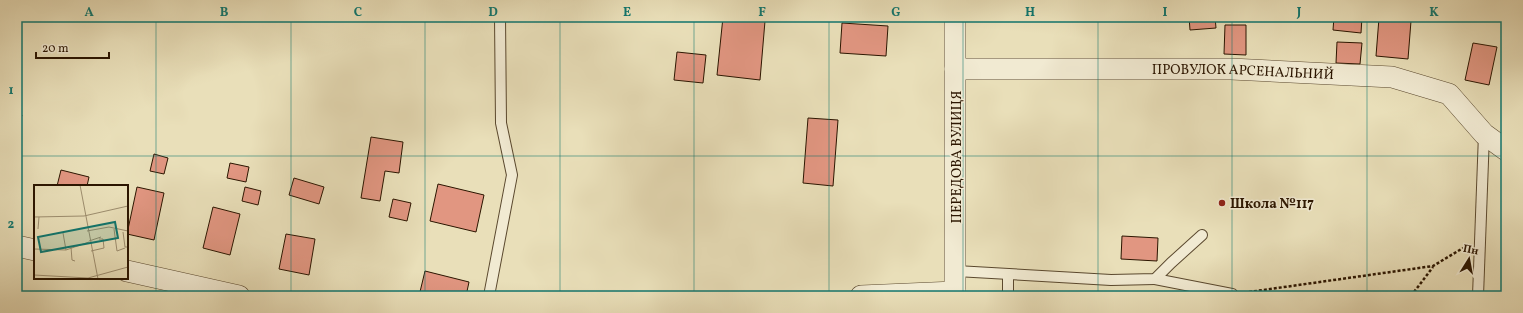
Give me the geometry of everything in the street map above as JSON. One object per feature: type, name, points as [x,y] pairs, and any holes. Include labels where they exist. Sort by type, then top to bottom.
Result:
[{"type":"street","name":"ПЕРЕДОВА ВУЛИЦЯ","points":[[955,17],[955,294]]},
{"type":"street","name":"ПРОВУЛОК АРСЕНАЛЬНИЙ","points":[[955,69],[1231,69],[1392,77],[1449,94],[1484,134],[1506,150]]},
{"type":"street","points":[[17,246],[34,250]]},
{"type":"street","points":[[128,271],[239,296]]},
{"type":"street","points":[[861,296],[955,294]]},
{"type":"lane","points":[[489,296],[512,175],[501,123],[500,17]]},
{"type":"lane","points":[[1478,296],[1484,134]]},
{"type":"lane","points":[[1155,279],[1202,235]]},
{"type":"lane","points":[[956,272],[1112,280],[1155,279],[1232,295]]},
{"type":"lane","points":[[1008,275],[1008,296]]},
{"type":"path","points":[[1411,296],[1433,266],[1480,237]]},
{"type":"path","points":[[1232,295],[1433,266]]},
{"type":"building","points":[[723,17],[765,21],[760,80],[717,75]]},
{"type":"building","points":[[1189,17],[1215,17],[1216,28],[1190,30]]},
{"type":"building","points":[[1334,17],[1362,17],[1361,33],[1333,30]]},
{"type":"building","points":[[1379,18],[1411,21],[1408,59],[1376,56]]},
{"type":"building","points":[[842,23],[888,26],[886,56],[840,53]]},
{"type":"building","points":[[1225,25],[1246,25],[1246,55],[1224,54]]},
{"type":"building","points":[[1337,42],[1362,43],[1360,64],[1336,63]]},
{"type":"building","points":[[1473,43],[1497,47],[1489,85],[1465,80]]},
{"type":"building","points":[[677,52],[706,55],[703,83],[674,80]]},
{"type":"building","points":[[17,114],[22,115],[17,132]]},
{"type":"building","points":[[808,118],[838,120],[833,186],[803,183]]},
{"type":"building","points":[[371,137],[403,142],[399,173],[385,171],[380,201],[361,198]]},
{"type":"building","points":[[154,154],[168,158],[164,174],[150,171]]},
{"type":"building","points":[[230,163],[249,167],[246,182],[227,178]]},
{"type":"building","points":[[61,170],[89,177],[87,185],[57,185]]},
{"type":"building","points":[[294,178],[324,187],[319,204],[289,195]]},
{"type":"building","points":[[438,184],[484,195],[476,232],[430,221]]},
{"type":"building","points":[[137,187],[164,193],[154,240],[128,234]]},
{"type":"building","points":[[245,187],[261,191],[258,205],[242,201]]},
{"type":"building","points":[[393,199],[411,203],[407,221],[389,217]]},
{"type":"building","points":[[213,207],[240,214],[230,255],[203,248]]},
{"type":"building","points":[[286,234],[315,239],[309,275],[279,269]]},
{"type":"building","points":[[1122,236],[1158,238],[1157,261],[1121,259]]},
{"type":"building","points":[[425,271],[469,282],[466,296],[419,296]]},
{"type":"place","name":"Школа №117","points":[[1222,203]]}]
